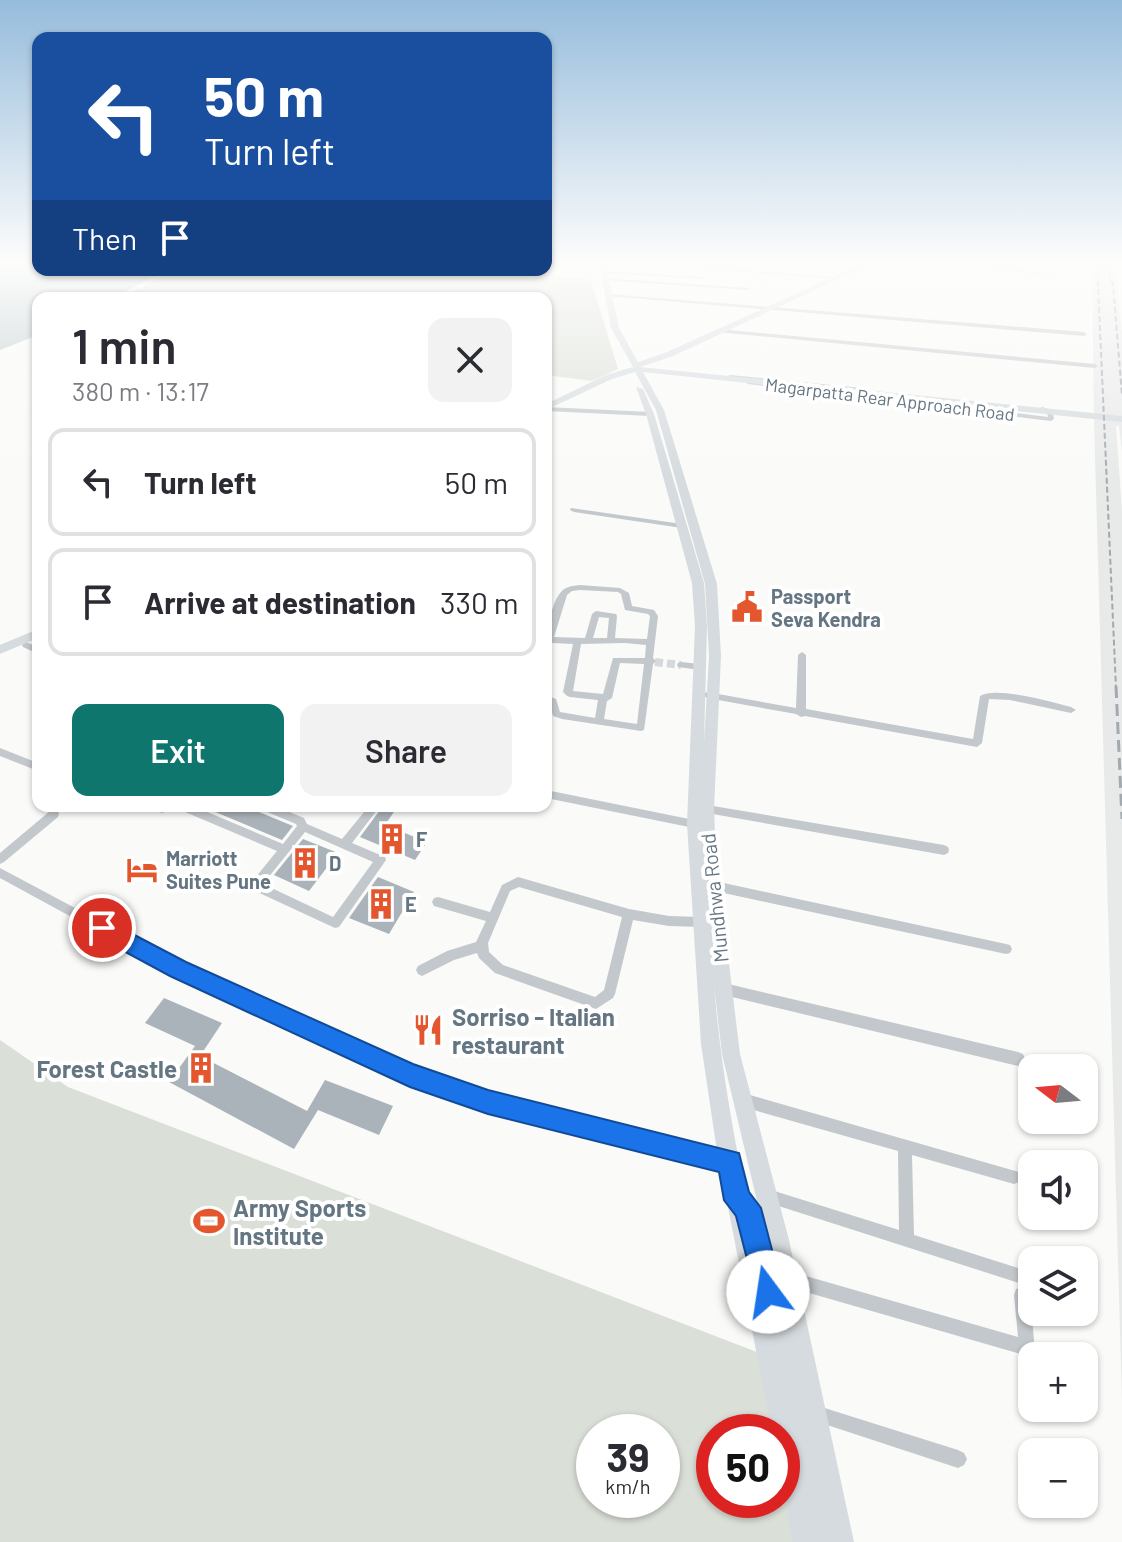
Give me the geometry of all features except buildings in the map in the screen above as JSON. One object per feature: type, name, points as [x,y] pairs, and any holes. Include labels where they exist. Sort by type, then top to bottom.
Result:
[{"type":"main road","name":"Mundhwa Road","points":[[611,334],[660,410],[682,526],[705,584],[694,824],[710,1044],[730,1162],[806,1542]]},
{"type":"main road","name":"Mundhwa Road","points":[[618,334],[665,445],[715,627],[707,809],[710,885],[731,1054],[764,1186],[777,1287],[813,1413],[841,1542]]},
{"type":"main road","points":[[634,371],[713,334]]},
{"type":"main road","name":"Magarpatta Rear Approach Road","points":[[634,371],[780,384]]},
{"type":"main road","name":"Magarpatta Rear Approach Road","points":[[552,404],[634,371],[730,377],[1122,421]]},
{"type":"main road","points":[[0,653],[32,636]]},
{"type":"main road","points":[[0,653],[32,645]]},
{"type":"main road","points":[[738,1200],[747,1208],[777,1287],[834,1542]]},
{"type":"main road","points":[[777,1287],[823,1542]]},
{"type":"street","points":[[749,334],[1095,366]]},
{"type":"street","points":[[808,351],[810,340]]},
{"type":"street","points":[[730,377],[1043,409],[1050,411],[1051,419],[748,382]]},
{"type":"street","points":[[552,400],[558,401]]},
{"type":"street","points":[[552,408],[650,414]]},
{"type":"street","points":[[574,510],[682,526]]},
{"type":"street","points":[[552,629],[561,595],[569,588],[582,585],[620,590],[625,593],[628,608],[651,612],[654,616],[650,642],[652,661],[641,728],[556,714],[552,701]]},
{"type":"street","points":[[588,642],[596,614],[613,616],[611,638]]},
{"type":"street","points":[[552,644],[611,638],[650,642]]},
{"type":"street","points":[[577,643],[568,692],[603,699],[609,695],[616,660],[652,661]]},
{"type":"street","points":[[801,714],[802,655]]},
{"type":"street","points":[[681,665],[700,667]]},
{"type":"street","points":[[699,693],[801,714],[977,743],[985,696],[1020,699],[1071,710]]},
{"type":"street","points":[[599,722],[603,699]]},
{"type":"street","points":[[0,752],[32,765]]},
{"type":"street","points":[[552,795],[694,824]]},
{"type":"street","points":[[707,809],[944,850]]},
{"type":"street","points":[[196,812],[284,849]]},
{"type":"street","points":[[278,812],[300,821],[303,827],[381,860],[335,923],[255,886],[303,827]]},
{"type":"street","points":[[344,845],[370,812]]},
{"type":"street","points":[[0,859],[54,814]]},
{"type":"street","points":[[0,873],[178,969],[410,1075],[488,1102],[730,1162]]},
{"type":"street","points":[[629,914],[609,994],[596,1003],[499,969],[488,962],[482,946],[506,888],[518,882],[629,914],[669,921],[701,922]]},
{"type":"street","points":[[710,885],[1006,949]]},
{"type":"street","points":[[438,902],[493,918]]},
{"type":"street","points":[[422,970],[451,955],[482,946]]},
{"type":"street","points":[[724,989],[1018,1059]]},
{"type":"street","points":[[741,1099],[1014,1177]]},
{"type":"street","points":[[905,1146],[907,1240]]},
{"type":"street","points":[[764,1186],[907,1240],[1018,1275]]},
{"type":"street","points":[[777,1287],[1024,1347],[1025,1326]]},
{"type":"street","points":[[813,1413],[958,1459]]},
{"type":"shaded area","points":[[0,334],[32,334],[32,337],[0,350]]},
{"type":"shaded area","points":[[552,334],[607,334],[618,369],[592,381],[552,376]]},
{"type":"shaded area","points":[[1093,334],[1122,334],[1122,453],[1119,426],[1116,426],[1122,511],[1122,1402]]},
{"type":"shaded area","name":"Army Sports Institute","points":[[0,1040],[68,1087],[767,1356],[777,1414],[696,1414],[696,1518],[794,1518],[798,1542],[0,1542]]},
{"type":"tunnel","points":[[655,662],[681,665]]},
{"type":"railway","points":[[1100,334],[1116,688]]},
{"type":"railway","points":[[1117,334],[1122,395]]},
{"type":"railway","points":[[1116,686],[1122,819]]},
{"type":"place","name":"Passport Seva Kendra","points":[[747,607]]},
{"type":"place","name":"F","points":[[392,839]]},
{"type":"place","name":"D","points":[[305,863]]},
{"type":"place","name":"Marriott Suites Pune","points":[[142,870]]},
{"type":"place","name":"E","points":[[381,904]]},
{"type":"place","name":"Sorriso - Italian restaurant","points":[[428,1030]]},
{"type":"place","name":"Forest Castle","points":[[201,1068]]},
{"type":"place","name":"Army Sports Institute","points":[[209,1221]]},
{"type":"route","points":[[102,928],[178,969],[410,1075],[488,1102],[730,1162],[738,1200],[747,1208],[768,1292]]}]
